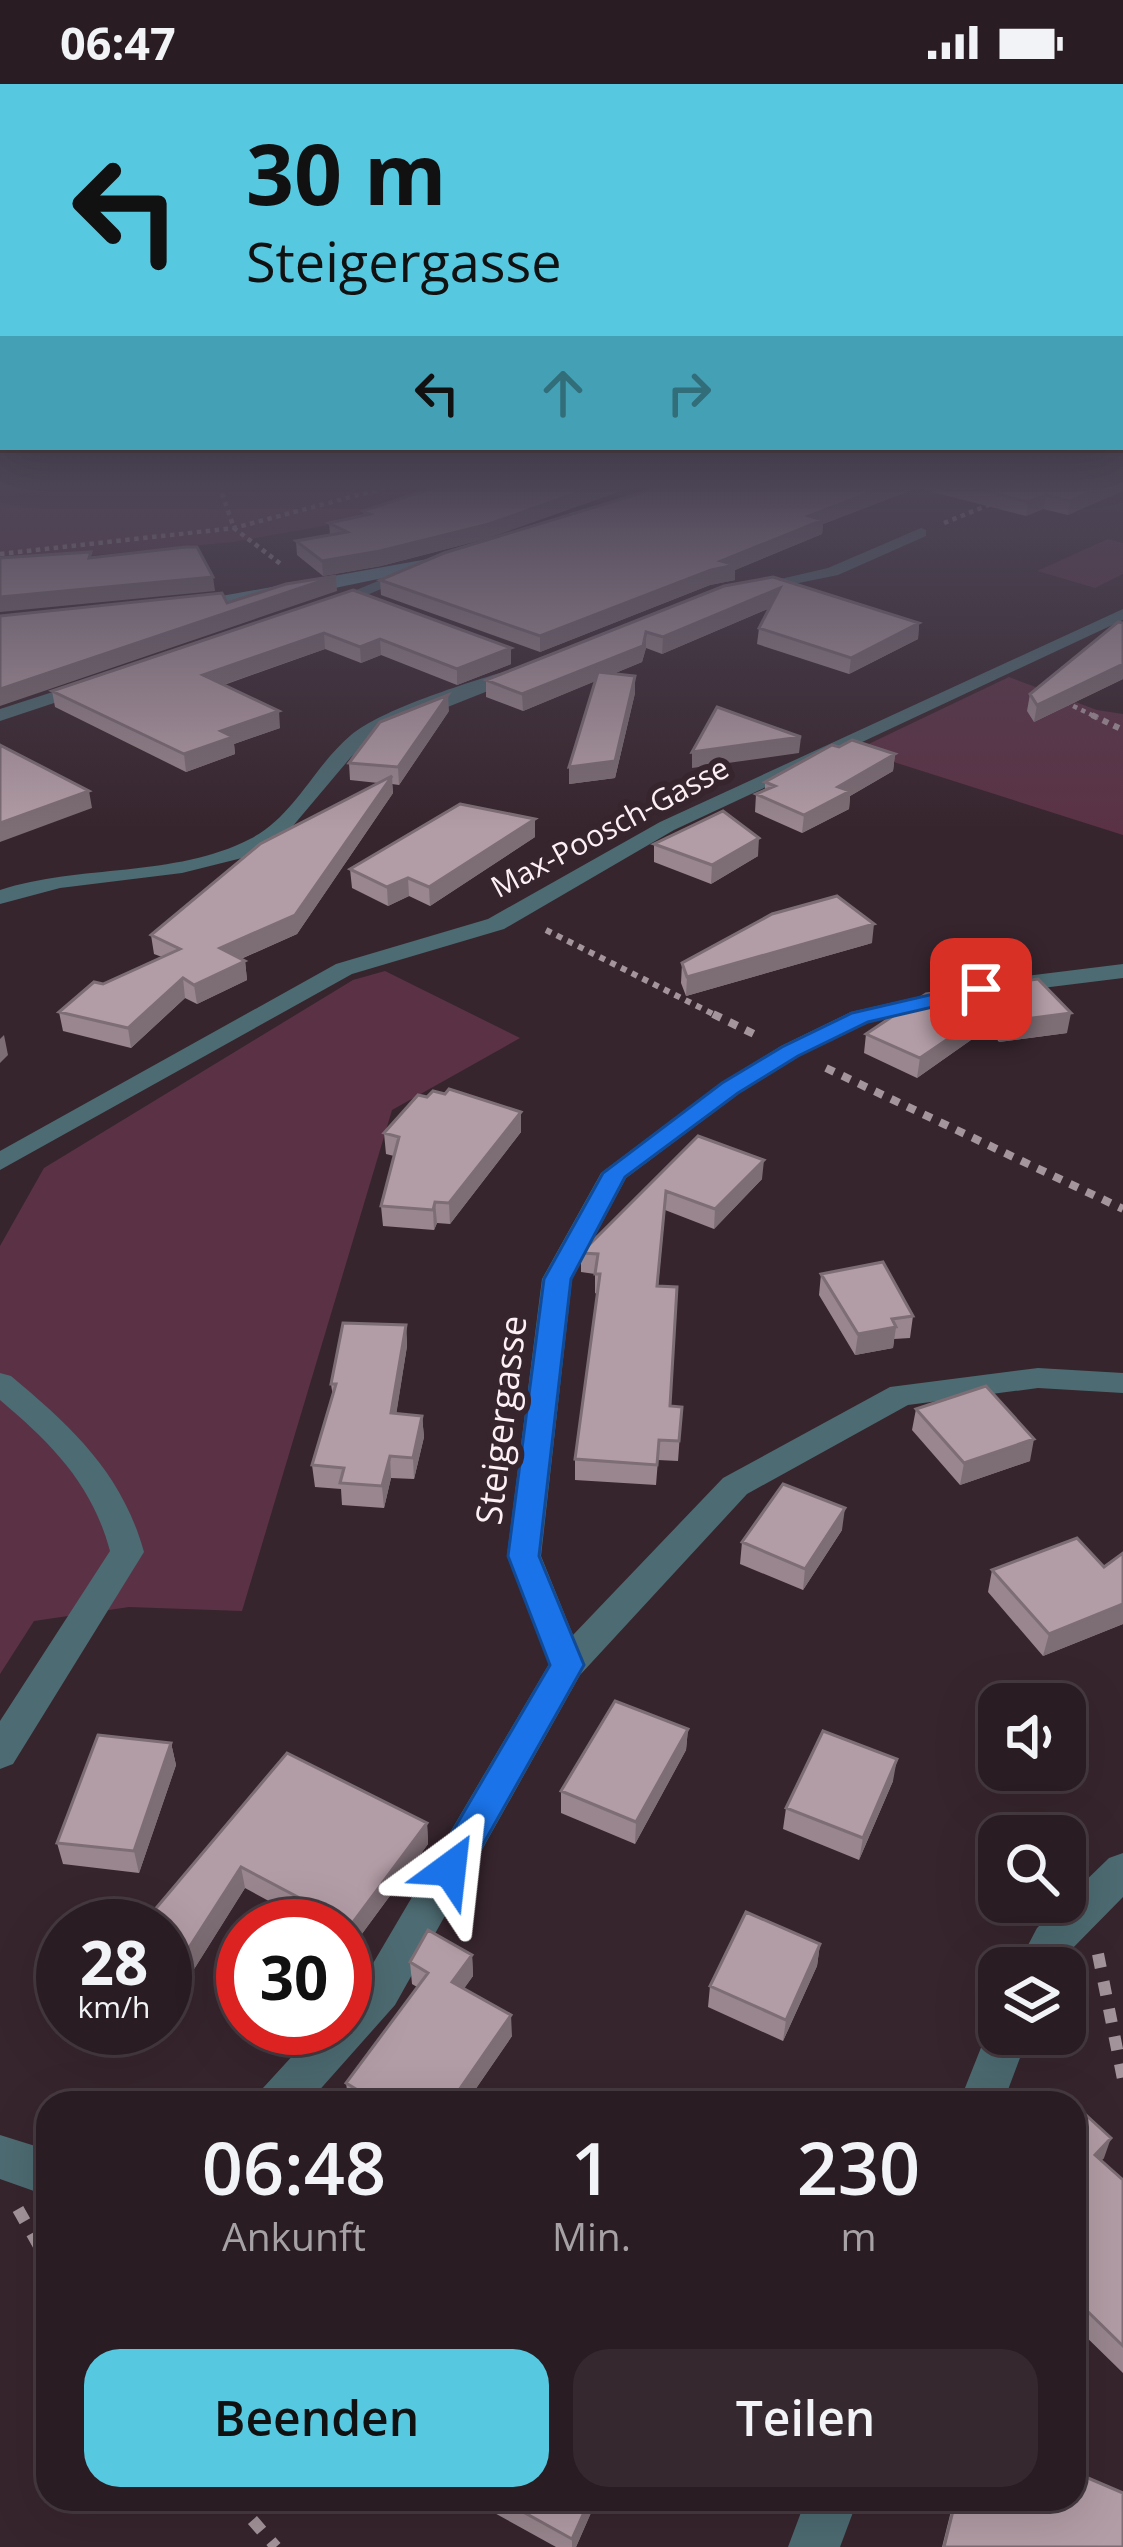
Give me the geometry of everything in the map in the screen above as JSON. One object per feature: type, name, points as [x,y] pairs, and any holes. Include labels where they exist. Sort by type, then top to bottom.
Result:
[{"type":"street","points":[[156,607],[218,600]]},
{"type":"street","points":[[307,600],[324,607]]},
{"type":"street","points":[[302,614],[344,600]]},
{"type":"street","points":[[366,600],[375,603]]},
{"type":"street","name":"Max-Poosch-Gasse","points":[[0,1162],[344,969],[496,923],[667,826],[1123,614]]},
{"type":"street","points":[[0,897],[28,886],[100,873],[186,868],[246,850],[296,818],[361,735],[542,664],[521,656]]},
{"type":"street","points":[[0,715],[108,679]]},
{"type":"street","name":"Steigergasse","points":[[567,1665],[524,1556],[557,1279],[615,1173],[730,1088],[860,1017],[981,989],[1123,970]]},
{"type":"street","points":[[291,2091],[380,1990],[567,1665],[735,1486],[902,1395],[1038,1378],[1123,1383]]},
{"type":"street","points":[[0,1383],[73,1446],[118,1509],[127,1552],[0,1754]]},
{"type":"street","points":[[1049,1947],[1123,1870]]},
{"type":"street","points":[[985,2091],[998,2055]]},
{"type":"street","points":[[814,2547],[828,2511]]},
{"type":"path","points":[[991,674],[1123,730]]},
{"type":"path","points":[[514,914],[790,1052],[1123,1209]]},
{"type":"path","points":[[1088,1905],[1123,2079]]},
{"type":"path","points":[[19,2174],[36,2226]]},
{"type":"path","points":[[244,2511],[276,2547]]},
{"type":"shaded area","points":[[1009,677],[1097,710],[1123,714],[1123,835],[856,750]]},
{"type":"shaded area","points":[[385,971],[520,1038],[392,1110],[242,1611],[129,1607],[34,1621],[0,1674],[0,1246],[44,1168],[353,980]]},
{"type":"building","points":[[155,600],[265,600],[0,689],[0,616]]},
{"type":"building","points":[[323,600],[380,600],[511,648],[457,669],[380,639],[360,647],[324,633],[203,675],[279,711],[221,731],[233,737],[184,754],[52,691]]},
{"type":"building","points":[[437,600],[633,600],[540,636]]},
{"type":"building","points":[[689,600],[751,600],[663,637],[646,632],[643,646],[522,694],[486,680]]},
{"type":"building","points":[[774,600],[846,600],[919,623],[851,658],[759,628]]},
{"type":"building","points":[[1118,622],[1123,623],[1123,664],[1037,705],[1030,694]]},
{"type":"building","points":[[598,672],[635,676],[615,761],[569,767]]},
{"type":"building","points":[[448,695],[398,767],[349,763],[380,722]]},
{"type":"building","points":[[717,707],[801,737],[692,752]]},
{"type":"building","points":[[852,740],[895,754],[838,787],[850,791],[804,815],[756,794],[775,786],[765,782],[832,745],[839,747]]},
{"type":"building","points":[[0,745],[89,791],[0,823]]},
{"type":"building","points":[[392,776],[295,915],[220,948],[245,961],[194,985],[183,978],[128,1028],[59,1012],[94,982],[103,984],[180,949],[151,935],[260,844]]},
{"type":"building","points":[[460,804],[535,819],[429,887],[408,878],[387,887],[350,869]]},
{"type":"building","points":[[723,811],[759,838],[712,865],[654,844]]},
{"type":"building","points":[[837,896],[874,924],[687,977],[682,963],[772,914]]},
{"type":"building","points":[[1038,979],[1071,1013],[1002,1022],[992,1009],[920,1058],[866,1034],[926,994]]},
{"type":"building","points":[[449,1089],[521,1112],[449,1203],[435,1202],[433,1210],[381,1206],[399,1137],[384,1133],[418,1095],[445,1094]]},
{"type":"building","points":[[698,1136],[764,1160],[715,1209],[666,1191],[657,1286],[677,1287],[670,1406],[682,1407],[679,1441],[659,1440],[657,1465],[575,1459],[600,1274],[595,1274],[598,1254],[581,1253]]},
{"type":"building","points":[[883,1262],[913,1316],[892,1319],[896,1327],[858,1334],[821,1274]]},
{"type":"building","points":[[343,1323],[406,1325],[391,1413],[422,1416],[413,1458],[390,1456],[382,1486],[340,1483],[344,1468],[312,1465],[336,1384],[331,1384]]},
{"type":"building","points":[[986,1386],[1034,1439],[964,1463],[916,1409]]},
{"type":"building","points":[[783,1484],[845,1508],[805,1569],[742,1542]]},
{"type":"building","points":[[1077,1538],[1104,1567],[1123,1553],[1123,1604],[1049,1634],[992,1570]]},
{"type":"building","points":[[615,1701],[688,1729],[636,1822],[561,1791]]},
{"type":"building","points":[[823,1731],[897,1759],[863,1838],[786,1808]]},
{"type":"building","points":[[98,1735],[171,1743],[134,1851],[57,1843]]},
{"type":"building","points":[[287,1753],[427,1823],[370,1899],[302,1899],[241,1867],[216,1899],[192,1943],[192,1899],[164,1899]]},
{"type":"building","points":[[746,1912],[820,1944],[786,2020],[710,1986]]},
{"type":"building","points":[[428,1930],[472,1955],[452,1982],[511,2015],[458,2091],[359,2091],[346,2083],[367,2055],[372,2055],[372,2048],[428,1973],[410,1962]]},
{"type":"building","points":[[1086,2115],[1111,2138],[1095,2155],[1123,2180],[1123,2346],[1086,2310]]},
{"type":"building","points":[[1086,2477],[1123,2493],[1123,2547],[944,2547],[953,2511],[1086,2511]]},
{"type":"building","points":[[522,2511],[585,2511],[572,2539]]},
{"type":"route","points":[[450,1869],[567,1665],[524,1556],[557,1279],[615,1173],[730,1088],[790,1052],[860,1017],[981,989]]}]
